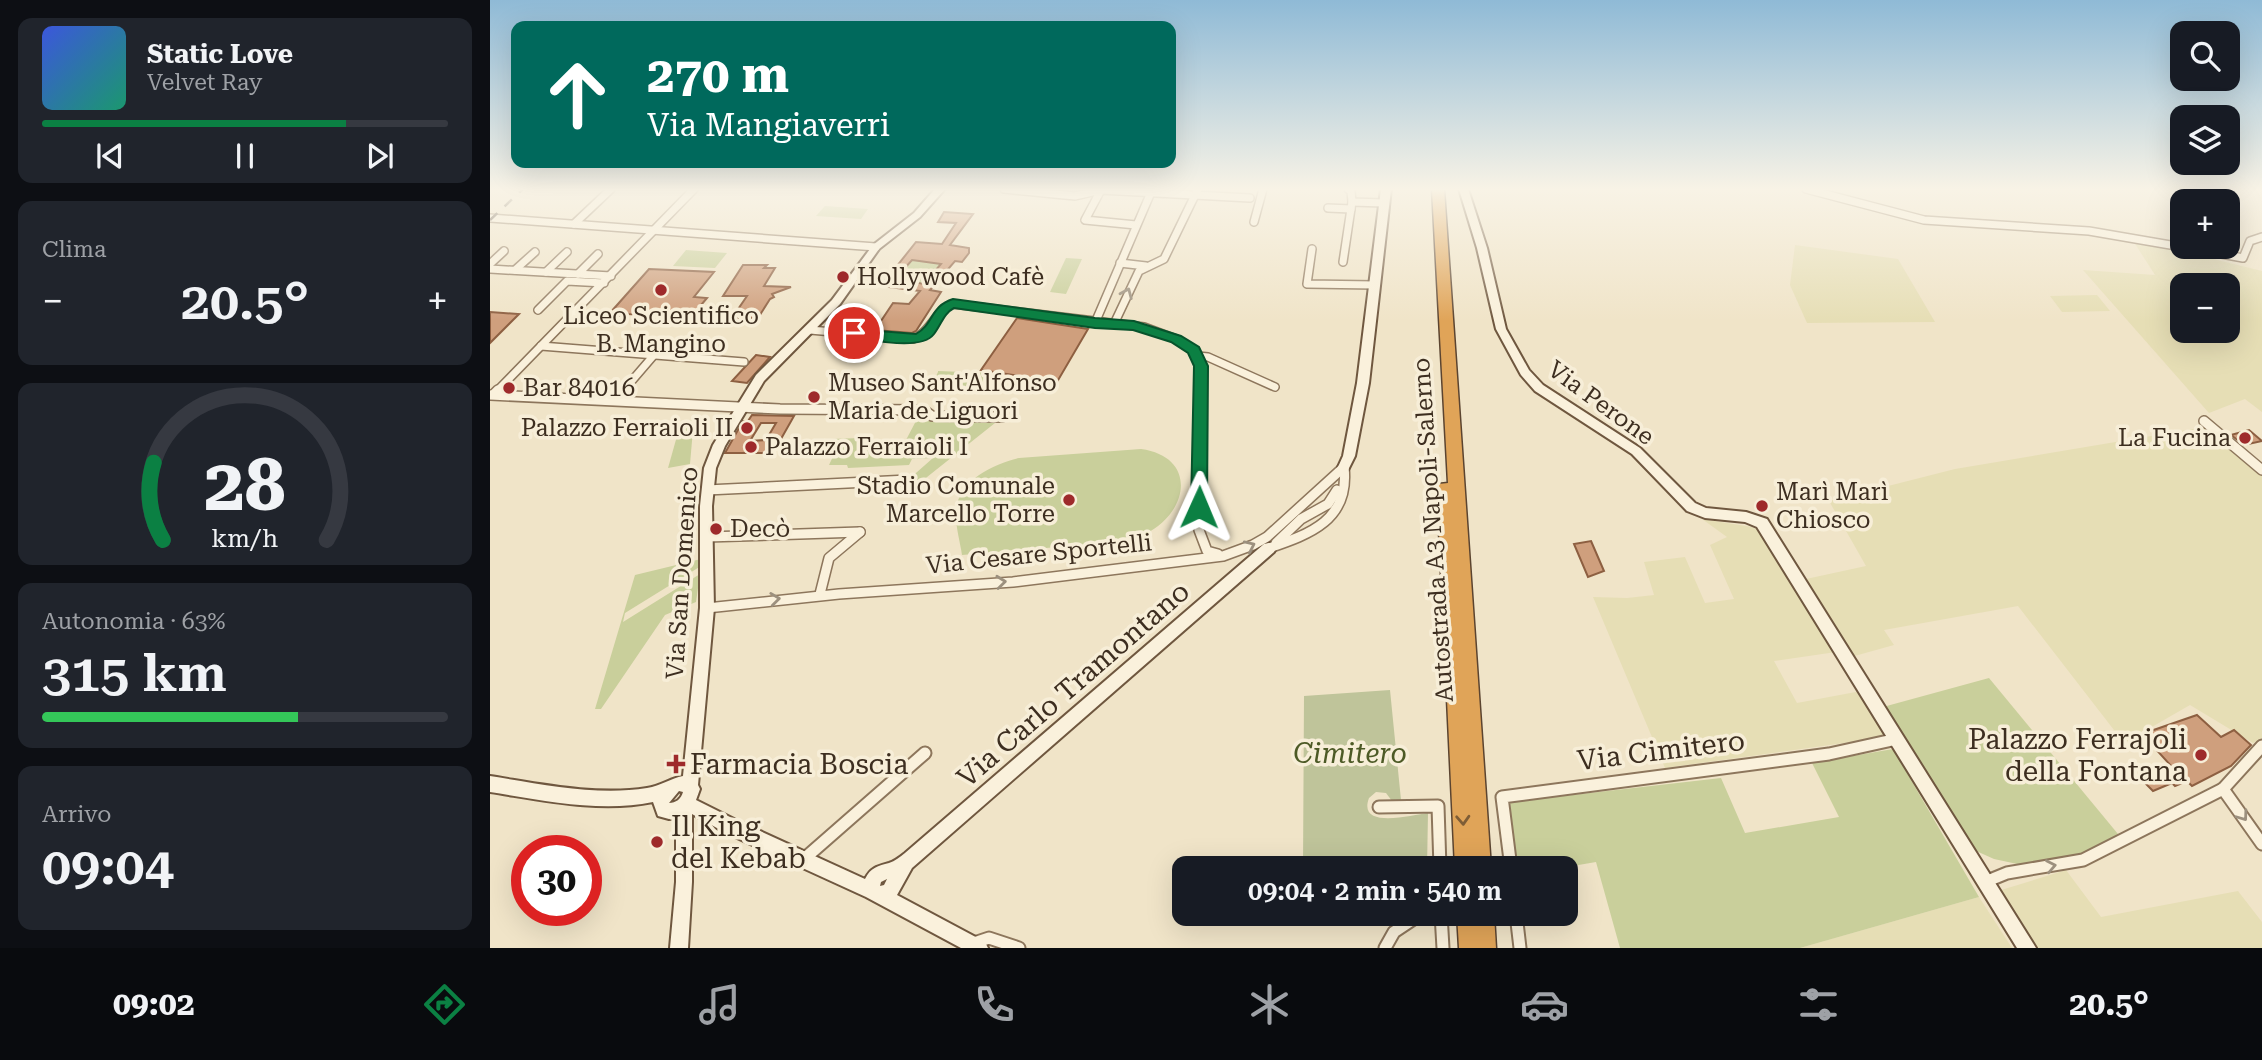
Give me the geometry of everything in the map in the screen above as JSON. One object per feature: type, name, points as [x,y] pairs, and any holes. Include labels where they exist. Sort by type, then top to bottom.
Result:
[{"type":"highway","name":"Autostrada A3 Napoli-Salerno","points":[[1432,233],[1465,856]]},
{"type":"highway","name":"Autostrada A3 Napoli-Salerno","points":[[1441,233],[1479,856]]},
{"type":"highway","points":[[1469,926],[1470,948]]},
{"type":"highway","points":[[1484,926],[1485,948]]},
{"type":"street","points":[[492,394],[654,233]]},
{"type":"street","points":[[699,233],[876,247]]},
{"type":"street","name":"Via San Domenico","points":[[679,948],[684,882],[683,846],[675,797],[690,769],[707,608],[707,490],[710,468],[719,445],[741,407],[775,362],[810,330],[847,289],[876,247],[894,233]]},
{"type":"street","points":[[1095,323],[1133,233]]},
{"type":"street","points":[[1114,324],[1133,279],[1146,266],[1164,259],[1176,233]]},
{"type":"street","points":[[1343,262],[1348,233]]},
{"type":"street","name":"Via Carlo Tramontano","points":[[883,886],[1304,517],[1326,508],[1334,500],[1355,429],[1381,233]]},
{"type":"street","name":"Via Perone","points":[[1477,233],[1501,329],[1525,372],[1539,388],[1636,451],[1691,507],[1705,513],[1746,517],[1762,523],[1897,739]]},
{"type":"street","points":[[2103,233],[2170,245]]},
{"type":"street","points":[[2240,257],[2243,258],[2250,242],[2262,237]]},
{"type":"street","points":[[1312,249],[1307,284],[1375,285]]},
{"type":"street","points":[[490,267],[504,251]]},
{"type":"street","points":[[515,270],[535,251]]},
{"type":"street","points":[[546,272],[567,252]]},
{"type":"street","points":[[578,274],[597,254]]},
{"type":"street","points":[[1120,263],[1146,266]]},
{"type":"street","points":[[490,267],[611,276]]},
{"type":"street","points":[[538,310],[567,281],[604,283]]},
{"type":"street","points":[[810,330],[913,339],[927,334],[943,308],[953,304],[1155,330],[1185,345],[1198,356],[1201,366],[1203,484],[1199,530],[1202,544],[1207,551],[1221,555]]},
{"type":"street","points":[[570,316],[620,320]]},
{"type":"street","points":[[541,346],[744,362]]},
{"type":"street","points":[[616,400],[654,355]]},
{"type":"street","points":[[1198,356],[1208,357],[1275,387]]},
{"type":"street","points":[[492,394],[741,407],[924,410],[932,415],[1002,416]]},
{"type":"street","points":[[2204,421],[2262,470]]},
{"type":"street","name":"Via Carlo Tramontano","points":[[1269,548],[1313,533],[1324,526],[1334,514],[1339,502],[1346,476],[1344,467]]},
{"type":"street","name":"Via Cesare Sportelli","points":[[707,608],[820,594],[972,585],[1221,555],[1256,545],[1344,467]]},
{"type":"street","points":[[707,490],[908,480]]},
{"type":"street","points":[[1306,501],[1318,502],[1312,515],[1324,518],[1324,526]]},
{"type":"street","points":[[1298,524],[1305,532],[1313,533]]},
{"type":"street","points":[[707,537],[860,532],[829,558],[820,594]]},
{"type":"street","points":[[1897,739],[2027,948]]},
{"type":"street","name":"Via Cimitero","points":[[1509,856],[1502,797],[1829,754],[1897,739]]},
{"type":"street","points":[[1985,882],[2007,873],[2083,860],[2223,789],[2262,746]]},
{"type":"street","points":[[804,859],[925,752]]},
{"type":"street","points":[[490,784],[565,795],[675,797],[730,826],[804,859],[883,886],[975,946],[989,938],[1019,948]]},
{"type":"street","points":[[2223,789],[2262,844]]},
{"type":"street","points":[[1379,807],[1438,806],[1440,856]]},
{"type":"street","points":[[1385,948],[1394,932],[1403,926]]},
{"type":"street","points":[[1442,926],[1443,948]]},
{"type":"street","points":[[1517,926],[1520,948]]},
{"type":"shaded area","points":[[2132,239],[2170,248],[2170,259],[2213,259],[2262,271],[2262,412],[2245,399],[2209,413],[2083,270],[2155,275]]},
{"type":"shaded area","points":[[1795,245],[1898,259],[1935,322],[1807,323],[1790,285]]},
{"type":"shaded area","points":[[2097,295],[2110,311],[2062,312],[2050,296]]},
{"type":"shaded area","points":[[2205,427],[2262,476],[2262,738],[2253,743],[2190,705],[2124,743],[2018,606],[1884,630],[1894,645],[1851,657],[1806,579],[1866,566],[1829,501],[1955,469]]},
{"type":"shaded area","points":[[1702,519],[1752,527],[1762,532],[1836,652],[1774,661],[1797,703],[1861,691],[1887,737],[1665,768],[1593,597],[1627,598],[1654,595],[1644,562],[1685,557],[1705,603],[1734,599],[1710,545],[1727,537]]},
{"type":"shaded area","points":[[2066,870],[2101,917],[2238,891],[2262,922],[2262,948],[2033,948],[1998,891]]},
{"type":"shaded area","points":[[1979,897],[2012,948],[1800,948]]},
{"type":"green space","points":[[686,250],[727,253],[715,268],[673,266]]},
{"type":"green space","points":[[1066,258],[1082,259],[1066,294],[1050,292]]},
{"type":"green space","points":[[912,260],[941,264],[924,284],[895,279]]},
{"type":"green space","points":[[938,371],[989,373],[980,393],[929,391]]},
{"type":"green space","points":[[694,418],[690,464],[668,468],[679,429]]},
{"type":"green space","points":[[917,419],[995,423],[917,485],[908,480],[933,458],[912,459],[909,465],[848,468],[847,465],[829,465],[839,444],[828,444],[831,439],[861,438],[859,444],[885,445],[889,439],[906,440]]},
{"type":"green space","name":"Stadio Comunale Marcello Torre","points":[[1141,449],[1159,454],[1172,463],[1179,474],[1181,487],[1171,513],[1160,525],[1145,534],[1108,543],[962,555],[956,522],[958,500],[970,482],[989,469],[1019,458]]},
{"type":"green space","points":[[701,559],[701,566],[625,613],[623,622],[700,574],[696,602],[665,615],[601,709],[595,709],[635,575]]},
{"type":"green space","points":[[1989,678],[2118,834],[2081,856],[2022,865],[1994,859],[1968,845],[1883,707]]},
{"type":"green space","name":"Cimitero","points":[[1390,690],[1401,800],[1392,801],[1386,793],[1376,792],[1369,798],[1367,808],[1371,814],[1388,818],[1428,813],[1427,856],[1303,856],[1304,696]]},
{"type":"green space","points":[[1893,749],[1979,897],[1800,948],[1620,948],[1596,862],[1578,865],[1578,856],[1515,856],[1510,802],[1721,778],[1745,833],[1839,817],[1812,763]]},
{"type":"building","points":[[949,233],[959,233],[950,245],[969,248],[969,253],[962,262],[955,261],[930,290],[941,292],[916,331],[875,330],[893,303],[909,304],[920,291],[881,286],[916,242],[942,244]],"holes":[[[912,260],[941,264],[924,284],[895,279]]]},
{"type":"building","points":[[743,265],[767,265],[764,268],[775,268],[764,286],[791,287],[772,294],[774,297],[758,318],[732,318],[747,296],[723,296]]},
{"type":"building","points":[[649,269],[714,272],[694,297],[707,298],[690,318],[610,313]]},
{"type":"building","points":[[490,312],[519,314],[490,343]]},
{"type":"building","points":[[1017,318],[1088,329],[1057,382],[981,370]]},
{"type":"building","points":[[756,355],[770,357],[747,383],[732,381]]},
{"type":"building","points":[[752,415],[794,416],[773,453],[725,453],[743,421],[748,421]],"holes":[[[761,423],[776,423],[766,440],[750,441]]]},
{"type":"building","name":"La Fucina","points":[[2249,430],[2262,441],[2244,445],[2231,435]]},
{"type":"building","points":[[1591,541],[1604,571],[1588,577],[1574,544]]},
{"type":"building","name":"Palazzo Ferrajoli della Fontana","points":[[2197,715],[2221,737],[2234,730],[2251,745],[2231,766],[2192,786],[2187,781],[2175,786],[2172,783],[2153,791],[2142,780],[2173,768],[2142,734]]},
{"type":"place","name":"Hollywood Cafè","points":[[843,277]]},
{"type":"place","name":"Liceo Scientifico B. Mangino","points":[[661,290]]},
{"type":"place","name":"Bar 84016","points":[[509,388]]},
{"type":"place","name":"Museo Sant'Alfonso Maria de Liguori","points":[[814,397]]},
{"type":"place","name":"Palazzo Ferraioli II","points":[[747,428]]},
{"type":"place","name":"La Fucina","points":[[2245,438]]},
{"type":"place","name":"Palazzo Ferraioli I","points":[[751,447]]},
{"type":"place","name":"Stadio Comunale Marcello Torre","points":[[1069,500]]},
{"type":"place","name":"Marì Marì Chiosco","points":[[1762,506]]},
{"type":"place","name":"Decò","points":[[716,529]]},
{"type":"place","name":"Palazzo Ferrajoli della Fontana","points":[[2201,755]]},
{"type":"place","name":"Farmacia Boscia","points":[[676,764]]},
{"type":"place","name":"Il King del Kebab","points":[[657,842]]},
{"type":"route","points":[[854,333],[913,339],[921,337],[927,334],[943,308],[947,304],[953,304],[1095,323],[1134,325],[1176,339],[1194,351],[1201,366],[1199,507]]}]
